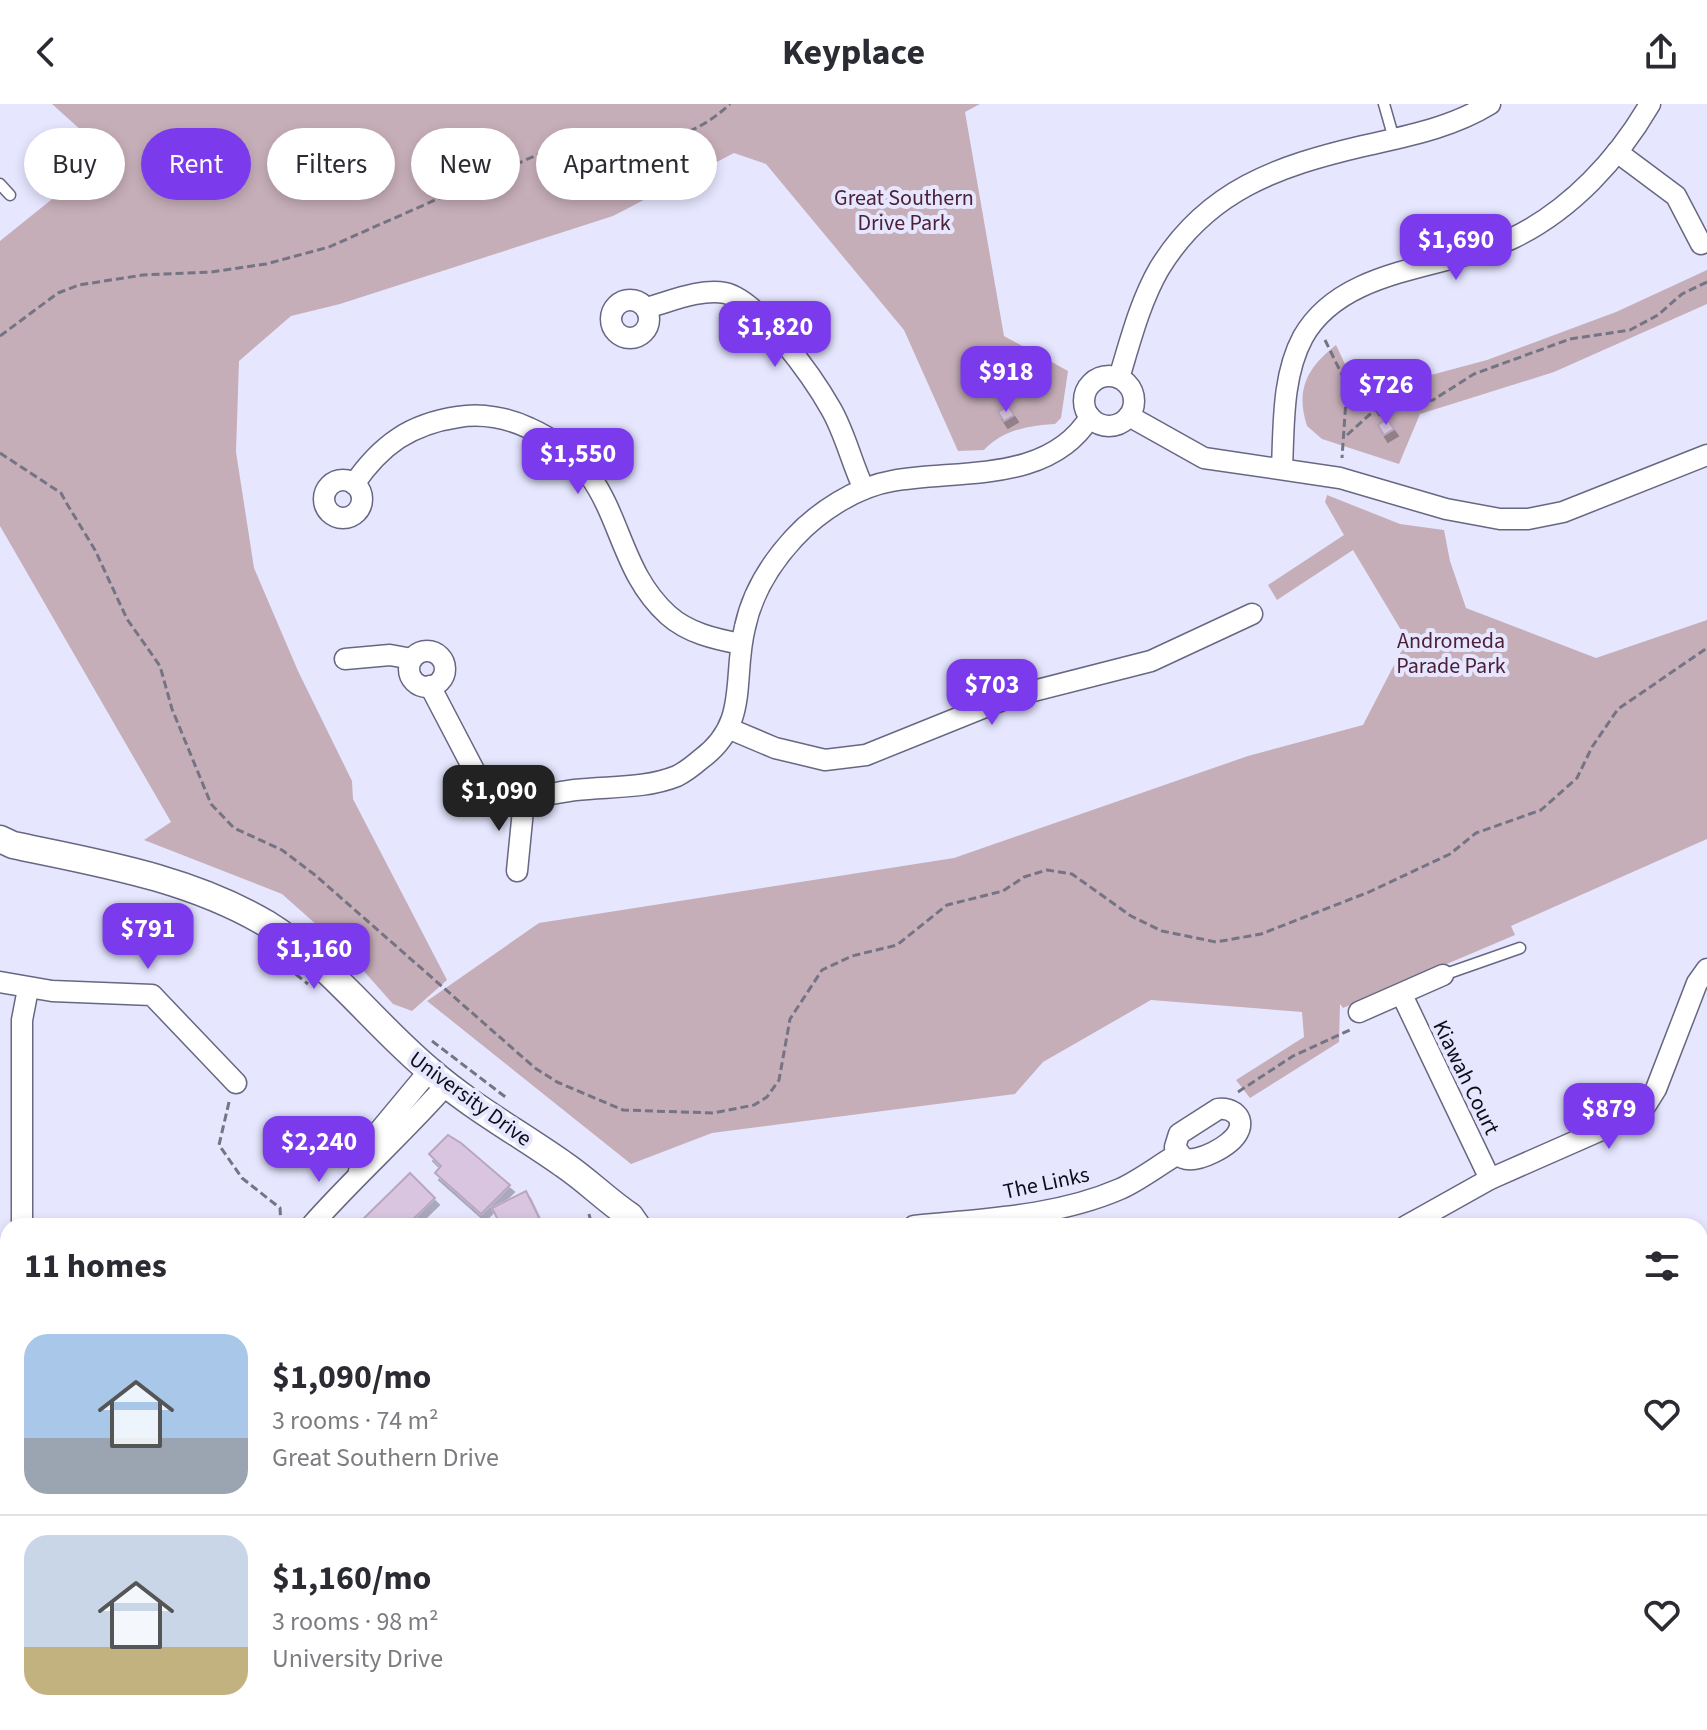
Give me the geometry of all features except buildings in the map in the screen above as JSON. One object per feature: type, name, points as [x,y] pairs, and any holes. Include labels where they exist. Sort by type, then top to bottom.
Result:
[{"type":"street","points":[[1119,378],[1159,269],[1211,208],[1237,189],[1297,162],[1463,121],[1490,104]]},
{"type":"street","points":[[1282,468],[1291,369],[1312,324],[1340,297],[1369,281],[1468,256],[1513,238],[1541,222],[1590,184],[1650,104]]},
{"type":"street","points":[[1617,152],[1676,196],[1701,244]]},
{"type":"street","points":[[646,308],[700,294],[725,293],[752,308],[800,364],[833,412],[864,489]]},
{"type":"street","points":[[1103,377],[1119,378],[1133,394],[1129,416],[1110,426],[1090,417],[1084,402],[1090,386],[1103,377]]},
{"type":"street","points":[[354,484],[387,444],[411,428],[462,416],[486,416],[517,423],[567,450],[588,472],[604,496],[640,577],[669,616],[688,629],[741,644]]},
{"type":"street","points":[[1129,416],[1204,458],[1340,478],[1479,517],[1528,519],[1563,512],[1707,455]]},
{"type":"street","points":[[412,659],[409,670],[414,681],[430,686],[476,774],[495,792],[524,800],[571,791],[654,783],[679,775],[712,751],[730,729],[738,701],[741,644],[755,597],[785,548],[818,517],[864,489],[891,481],[978,474],[1023,466],[1077,437],[1090,417]]},
{"type":"street","points":[[730,729],[775,748],[825,760],[866,755],[1010,697],[1151,661],[1252,614]]},
{"type":"street","points":[[345,659],[390,655],[412,659],[426,651],[441,658],[443,675],[430,686]]},
{"type":"street","points":[[517,871],[524,800]]},
{"type":"street","name":"University Drive","points":[[0,839],[13,845],[116,866],[180,886],[255,918],[302,948],[338,979],[437,1078],[566,1165],[604,1199],[631,1218]]},
{"type":"street","points":[[1420,1218],[1490,1179],[1624,1120],[1646,1105],[1656,1089],[1697,983],[1707,969]]},
{"type":"street","points":[[1365,1010],[1443,975]]},
{"type":"street","points":[[0,982],[28,989],[152,995],[236,1083]]},
{"type":"street","points":[[22,1218],[22,1020],[28,989]]},
{"type":"street","name":"Kiawah Court","points":[[1402,995],[1490,1179]]},
{"type":"street","points":[[318,1218],[359,1171],[375,1136],[437,1078]]},
{"type":"street","name":"The Links","points":[[1218,1109],[1227,1109],[1240,1120],[1235,1136],[1195,1161],[1186,1160],[1178,1154],[1175,1145],[1179,1134],[1218,1109]]},
{"type":"street","name":"The Links","points":[[986,1218],[1040,1212],[1087,1201],[1122,1188],[1178,1154]]},
{"type":"street","name":"University Drive","points":[[604,1199],[613,1218]]},
{"type":"lane","points":[[1384,104],[1394,139]]},
{"type":"lane","points":[[0,184],[10,195]]},
{"type":"lane","points":[[1443,975],[1520,948]]},
{"type":"path","points":[[0,336],[58,293],[79,285],[143,275],[211,272],[266,264],[316,250],[443,200],[555,147],[571,143],[608,147],[641,145],[680,137],[708,123],[730,104]]},
{"type":"path","points":[[1347,385],[1386,400],[1419,403],[1433,400],[1474,374],[1570,339],[1630,330],[1658,315],[1682,294],[1707,282]]},
{"type":"path","points":[[1312,324],[1332,349],[1347,385],[1340,478]]},
{"type":"path","points":[[1345,436],[1386,400]]},
{"type":"path","points":[[1376,409],[1382,419]]},
{"type":"path","points":[[0,453],[53,487],[95,550],[127,619],[160,666],[172,709],[211,804],[234,828],[282,850],[315,875],[535,1068],[557,1082],[623,1110],[713,1113],[754,1105],[767,1097],[779,1080],[790,1019],[822,970],[852,956],[897,945],[947,905],[1003,891],[1024,877],[1047,870],[1072,874],[1145,924],[1216,942],[1261,934],[1369,892],[1450,854],[1476,833],[1541,810],[1577,778],[1618,709],[1707,648]]},
{"type":"path","points":[[275,957],[294,977],[316,989]]},
{"type":"path","points":[[1227,1109],[1239,1091],[1281,1064],[1357,1027],[1367,1017],[1365,1010]]},
{"type":"path","points":[[236,1083],[219,1133],[219,1145],[242,1178],[280,1208],[281,1218]]},
{"type":"green space","name":"Great Southern Drive Park","points":[[52,104],[980,104],[965,112],[1004,336],[1068,371],[1061,418],[1055,424],[1008,433],[984,450],[958,451],[904,330],[766,164],[734,153],[717,162],[717,128],[536,128],[536,200],[644,200],[613,216],[340,304],[291,316],[239,361],[236,452],[254,568],[298,671],[352,781],[353,799],[447,980],[412,1011],[393,1004],[345,950],[282,894],[144,840],[171,822],[0,526],[0,241],[51,200],[125,200],[125,128],[79,128]]},
{"type":"green space","points":[[1707,270],[1707,304],[1554,372],[1420,414],[1399,464],[1322,439],[1307,426],[1303,401],[1306,380],[1318,362],[1336,345],[1352,379],[1398,390],[1431,375],[1487,360],[1616,312]]},
{"type":"green space","name":"Andromeda Parade Park","points":[[1327,495],[1400,524],[1444,530],[1450,561],[1466,608],[1596,658],[1707,620],[1707,839],[1511,926],[1515,935],[1343,1008],[1340,1004],[1339,1042],[1250,1098],[1236,1080],[1304,1037],[1302,1012],[1151,1000],[1043,1062],[1015,1094],[712,1133],[631,1164],[427,1001],[539,923],[954,858],[1248,756],[1363,725],[1407,640],[1353,550],[1277,600],[1268,585],[1344,535],[1325,502]]}]
